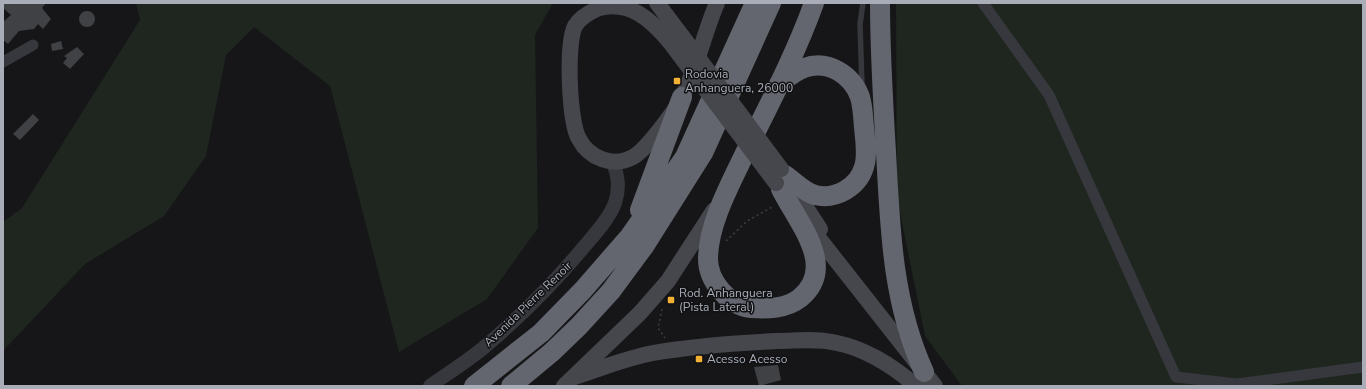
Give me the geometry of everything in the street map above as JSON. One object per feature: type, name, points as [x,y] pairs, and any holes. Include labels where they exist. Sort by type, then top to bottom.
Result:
[{"type":"highway","points":[[474,386],[542,333],[583,290],[630,236],[684,157],[755,3]]},
{"type":"highway","points":[[511,386],[552,352],[579,326],[611,290],[645,244],[703,153],[771,3]]},
{"type":"highway","points":[[782,183],[809,240],[816,259],[817,270],[814,283],[808,291],[795,302],[782,307],[763,309],[747,307],[721,292],[713,280],[709,269],[710,243],[726,192],[808,22],[814,3]]},
{"type":"highway","points":[[880,3],[880,55],[892,254],[908,333],[925,381]]},
{"type":"highway","points":[[779,84],[805,67],[824,66],[835,68],[845,75],[854,85],[862,106],[866,148],[864,166],[861,174],[851,186],[834,195],[815,195],[782,183]]},
{"type":"highway","points":[[630,236],[682,97]]},
{"type":"main road","points":[[580,3],[572,34],[569,66],[573,111],[578,138],[586,150],[598,158],[614,162],[634,157],[643,149],[682,97],[717,3]]},
{"type":"main road","points":[[657,3],[675,38],[925,381]]},
{"type":"main road","points":[[575,25],[586,14],[604,6],[620,4],[633,7],[646,15],[675,38]]},
{"type":"main road","points":[[569,381],[640,313],[668,280],[726,192]]},
{"type":"main road","points":[[569,381],[651,354],[752,342],[813,340],[836,342],[857,348],[902,374],[925,381]]},
{"type":"street","points":[[982,3],[1048,95],[1176,378],[1237,384],[1363,367]]},
{"type":"street","points":[[3,62],[33,45]]},
{"type":"street","name":"Avenida Pierre Renoir","points":[[430,386],[482,349],[515,319],[560,275],[595,234],[614,205],[618,190],[618,177],[614,162]]},
{"type":"lane","points":[[808,22],[822,3]]},
{"type":"lane","points":[[862,106],[860,24],[863,3]]},
{"type":"path","points":[[725,242],[747,221],[782,183]]},
{"type":"path","points":[[662,308],[658,328],[676,350]]},
{"type":"shaded area","points":[[136,3],[553,3],[535,35],[538,228],[487,299],[399,352],[330,86],[254,27],[226,55],[206,156],[164,216],[85,264],[3,351],[3,222],[22,208],[140,20]]},
{"type":"shaded area","points":[[896,3],[1363,3],[1363,386],[962,386],[925,336],[897,198]]},
{"type":"building","points":[[3,3],[46,3],[42,8],[51,19],[43,29],[38,24],[34,29],[19,31],[8,44],[3,40],[3,22],[11,15],[3,8]]},
{"type":"building","points":[[87,11],[93,13],[95,19],[93,25],[87,27],[81,25],[79,19],[81,13]]},
{"type":"building","points":[[61,41],[63,49],[52,51],[51,44]]},
{"type":"building","points":[[77,47],[84,54],[70,69],[63,63],[67,58],[64,56]]},
{"type":"building","points":[[33,114],[39,120],[20,140],[13,134]]},
{"type":"building","points":[[778,365],[781,380],[759,386],[754,367]]},
{"type":"place","name":"Rodovia Anhanguera, 26000","points":[[677,81]]},
{"type":"place","name":"Rod. Anhanguera (Pista Lateral)","points":[[671,300]]},
{"type":"place","name":"Acesso Acesso","points":[[699,359]]}]
